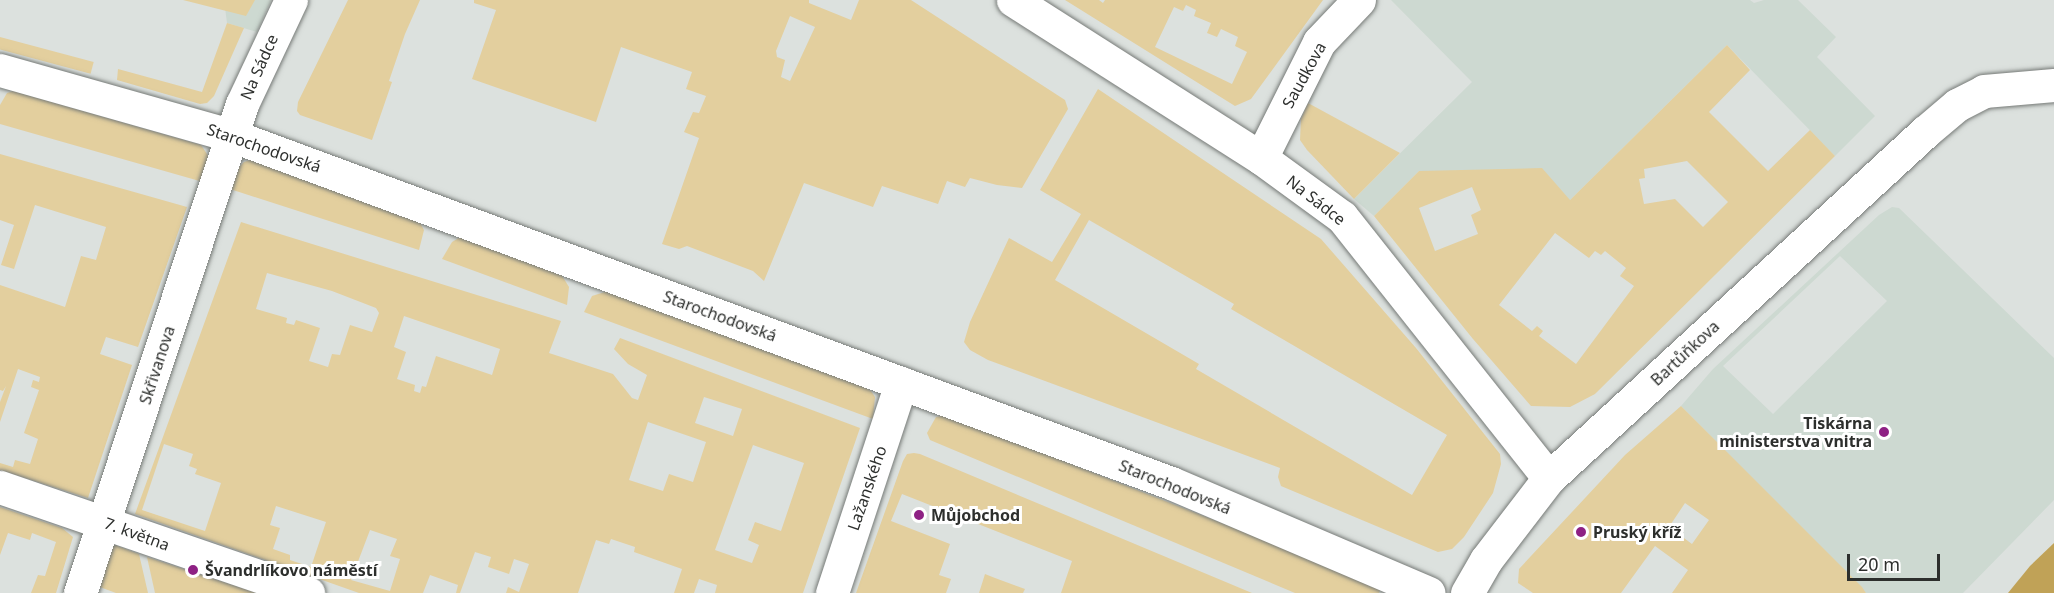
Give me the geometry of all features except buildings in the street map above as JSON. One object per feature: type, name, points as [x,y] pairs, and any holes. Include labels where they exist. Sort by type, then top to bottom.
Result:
[{"type":"street","name":"Na Sádce","points":[[233,136],[242,104],[291,0]]},
{"type":"street","name":"Na Sádce","points":[[1013,0],[1261,158],[1342,217],[1549,478]]},
{"type":"street","name":"Saudkova","points":[[1261,158],[1319,42],[1359,0]]},
{"type":"street","name":"Starochodovská","points":[[0,70],[99,96],[233,136],[1171,483],[1429,593]]},
{"type":"street","name":"Bartůňkova","points":[[1467,593],[1486,560],[1549,478],[1925,132],[1957,105],[1984,91],[2054,85]]},
{"type":"street","name":"Skřivanova","points":[[80,593],[233,136]]},
{"type":"street","name":"Lažanského","points":[[832,593],[902,383]]},
{"type":"street","name":"7. května","points":[[0,487],[308,593]]},
{"type":"shaded area","points":[[183,0],[255,0],[246,16]]},
{"type":"shaded area","points":[[224,0],[271,0],[257,32],[227,23]]},
{"type":"shaded area","points":[[348,0],[420,0],[405,34],[389,81],[392,82],[372,140],[300,115],[297,111],[298,102]]},
{"type":"shaded area","points":[[474,0],[809,0],[809,3],[851,20],[859,0],[911,0],[1065,100],[1068,109],[1022,188],[970,178],[965,187],[947,181],[938,204],[882,186],[873,207],[804,183],[764,281],[753,271],[687,246],[679,249],[662,244],[699,138],[684,132],[693,112],[699,113],[706,96],[686,89],[692,72],[621,47],[596,122],[472,79],[496,10],[474,3]],"holes":[[[790,16],[815,27],[790,81],[781,77],[785,60],[777,57],[776,51]]]},
{"type":"shaded area","points":[[1065,0],[1099,0],[1103,3],[1105,0],[1323,0],[1251,99],[1235,106]],"holes":[[[1186,5],[1196,10],[1194,16],[1211,23],[1207,33],[1217,37],[1221,29],[1238,37],[1235,46],[1247,52],[1232,84],[1155,47],[1174,7],[1183,11]]]},
{"type":"shaded area","points":[[1391,0],[1750,0],[1754,3],[1764,0],[1798,0],[1836,37],[1817,57],[1875,116],[1835,156],[1727,45],[1570,200],[1419,171],[1374,216],[1354,199],[1472,82]]},
{"type":"shaded area","points":[[227,23],[244,28],[214,96],[207,103],[200,104],[117,80],[118,69],[202,92]]},
{"type":"shaded area","points":[[0,37],[94,62],[91,74],[0,49]]},
{"type":"shaded area","points":[[1727,45],[1750,70],[1709,112],[1768,171],[1810,130],[1835,156],[1595,394],[1570,407],[1531,406],[1473,339],[1374,216],[1419,171],[1542,168],[1570,200]],"holes":[[[1687,161],[1728,202],[1703,227],[1675,199],[1644,204],[1639,179],[1645,178],[1644,169]],[[1472,187],[1481,210],[1471,215],[1478,234],[1435,251],[1419,208]],[[1555,233],[1589,258],[1595,251],[1601,255],[1605,251],[1626,268],[1620,276],[1634,286],[1576,364],[1539,336],[1543,331],[1537,326],[1532,331],[1499,305]]]},
{"type":"shaded area","points":[[1098,89],[1321,239],[1416,348],[1500,454],[1501,464],[1493,493],[1464,537],[1452,549],[1438,552],[1281,486],[1278,477],[1280,468],[988,360],[970,350],[964,342],[970,322],[1009,238],[1052,262],[1081,214],[1040,190]],"holes":[[[1089,220],[1234,304],[1231,309],[1447,435],[1412,495],[1196,369],[1199,364],[1055,280]]]},
{"type":"shaded area","points":[[13,91],[201,145],[209,157],[203,182],[0,124],[0,105],[7,93]]},
{"type":"shaded area","points":[[1308,103],[1400,153],[1354,199],[1300,140],[1301,119]]},
{"type":"shaded area","points":[[0,154],[187,207],[138,347],[106,337],[100,354],[132,365],[88,498],[0,470],[0,463],[13,467],[15,460],[30,464],[38,439],[24,433],[39,390],[31,387],[33,380],[39,382],[40,377],[18,369],[0,422],[0,402],[6,386],[3,391],[0,390],[0,285],[65,307],[81,256],[96,260],[106,227],[35,205],[14,269],[1,265],[14,225],[0,220]]},
{"type":"shaded area","points":[[253,159],[419,221],[424,230],[419,250],[230,189],[238,168],[244,162]]},
{"type":"shaded area","name":"Tiskárna ministerstva vnitra","points":[[1892,207],[1899,208],[2054,358],[2054,500],[1963,593],[1866,593],[1681,406],[1713,369],[1879,215]],"holes":[[[1840,256],[1887,301],[1773,414],[1723,366]]]},
{"type":"shaded area","points":[[241,222],[561,321],[549,353],[613,374],[632,398],[638,400],[647,375],[628,364],[614,349],[620,338],[860,428],[803,593],[715,593],[717,585],[699,579],[694,593],[674,593],[682,569],[634,552],[635,547],[611,539],[609,544],[596,540],[578,593],[506,593],[508,587],[519,592],[529,564],[514,559],[509,574],[488,567],[491,557],[475,552],[460,593],[456,593],[458,585],[430,575],[423,593],[359,593],[135,514]],"holes":[[[267,273],[332,291],[376,308],[379,313],[372,332],[350,325],[340,355],[332,354],[328,367],[309,361],[320,328],[296,320],[294,325],[286,323],[287,318],[256,309]],[[404,316],[500,349],[492,375],[436,356],[426,387],[422,386],[420,393],[414,391],[415,385],[397,379],[406,352],[394,347]],[[704,397],[742,409],[733,436],[695,423]],[[648,422],[706,442],[693,482],[669,474],[663,491],[629,480]],[[164,444],[193,454],[189,466],[197,469],[195,474],[221,483],[205,531],[142,510]],[[753,445],[804,463],[781,531],[755,522],[748,540],[759,545],[752,563],[715,550]],[[276,506],[326,522],[311,567],[290,560],[290,555],[273,549],[280,528],[270,525]],[[370,530],[397,539],[390,556],[400,559],[390,591],[351,580]]]},
{"type":"shaded area","points":[[462,236],[561,274],[569,287],[567,305],[442,259],[452,242]]},
{"type":"shaded area","points":[[608,291],[864,387],[875,397],[873,419],[584,312],[592,296]]},
{"type":"shaded area","points":[[1681,406],[1866,593],[1672,593],[1688,570],[1655,546],[1621,593],[1533,593],[1518,583],[1519,569],[1625,455]],"holes":[[[1685,503],[1709,520],[1692,544],[1669,527]]]},
{"type":"shaded area","points":[[946,415],[1382,586],[1379,593],[1295,593],[930,440],[927,433],[936,417]]},
{"type":"shaded area","points":[[914,453],[1252,593],[1061,593],[1072,561],[902,494],[891,521],[950,544],[939,575],[951,579],[946,593],[856,593],[903,461],[907,454]]},
{"type":"shaded area","points":[[0,507],[62,528],[73,537],[56,593],[31,593],[38,575],[45,576],[56,542],[32,533],[30,540],[8,533],[0,555]]},
{"type":"shaded area","points":[[2054,543],[2054,593],[2008,593],[2030,566]]},
{"type":"shaded area","points":[[112,544],[139,554],[148,593],[116,593],[97,586]]},
{"type":"shaded area","points":[[147,557],[257,593],[155,593]]},
{"type":"shaded area","points":[[985,574],[1025,589],[1023,593],[979,593]]},
{"type":"place","name":"Tiskárna ministerstva vnitra","points":[[1884,432]]},
{"type":"place","name":"Můjobchod","points":[[919,515]]},
{"type":"place","name":"Pruský kříž","points":[[1581,532]]},
{"type":"place","name":"Švandrlíkovo náměstí","points":[[193,570]]}]
